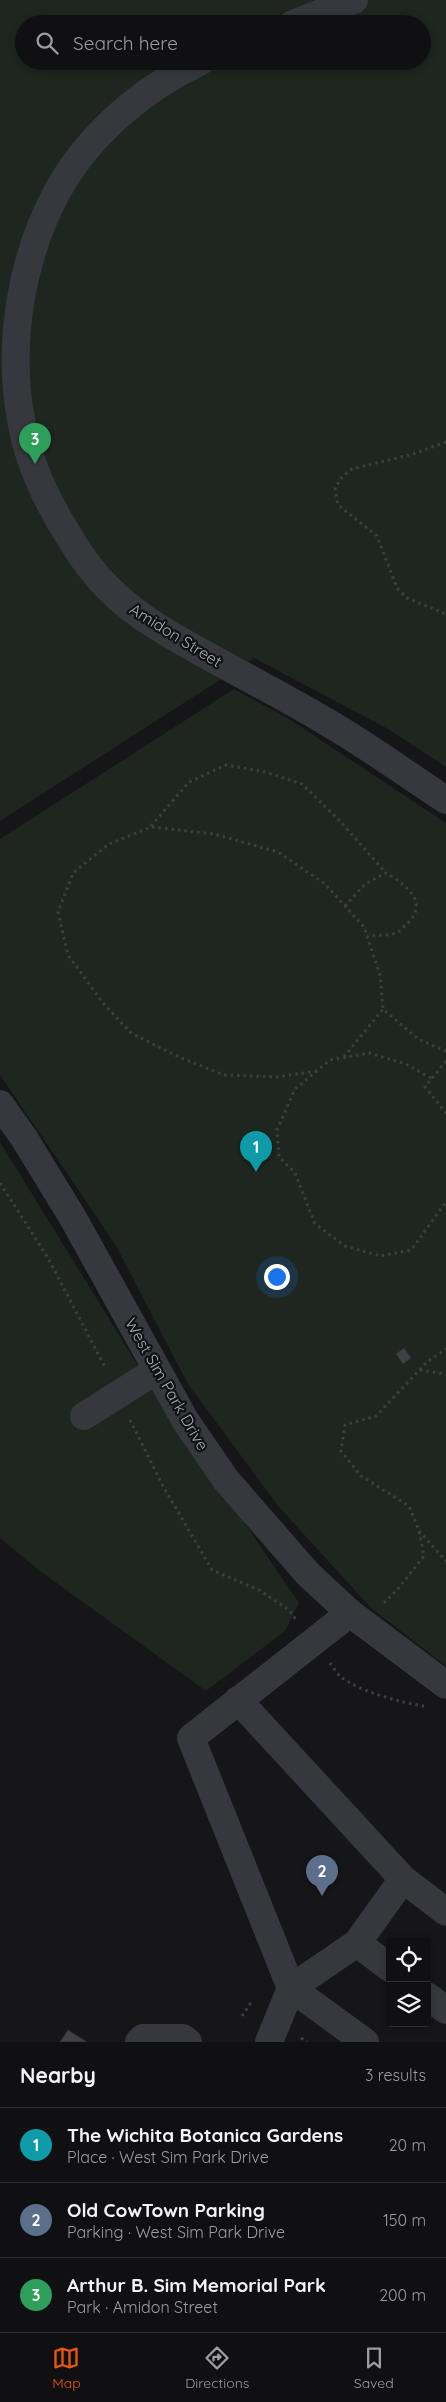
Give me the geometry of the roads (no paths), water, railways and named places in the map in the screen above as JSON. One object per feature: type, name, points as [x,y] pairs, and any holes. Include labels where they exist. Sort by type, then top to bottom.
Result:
[{"type":"street","points":[[315,15],[354,0]]},
{"type":"street","name":"Amidon Street","points":[[185,70],[156,86],[115,118],[83,155],[58,190],[41,230],[24,278],[18,320],[16,368],[21,420],[36,472],[57,518],[79,552],[105,586],[135,613],[327,722],[446,800]]},
{"type":"street","name":"West Sim Park Drive","points":[[0,1104],[74,1218],[185,1420],[226,1480],[308,1574],[350,1614],[446,1685]]},
{"type":"street","points":[[84,1416],[158,1370]]},
{"type":"street","points":[[350,1614],[190,1738],[292,1988],[365,2042]]},
{"type":"street","points":[[238,1700],[403,1879],[446,1912]]},
{"type":"street","points":[[269,2042],[292,1988],[357,1943],[403,1879]]},
{"type":"street","points":[[357,1943],[386,1965]]},
{"type":"street","points":[[431,1999],[446,2010]]},
{"type":"street","points":[[140,2042],[143,2038],[184,2038],[188,2042]]},
{"type":"place","name":"Arthur B. Sim Memorial Park","points":[[35,464]]},
{"type":"place","name":"The Wichita Botanica Gardens","points":[[256,1172]]},
{"type":"place","name":"Old CowTown Parking","points":[[322,1896]]}]
